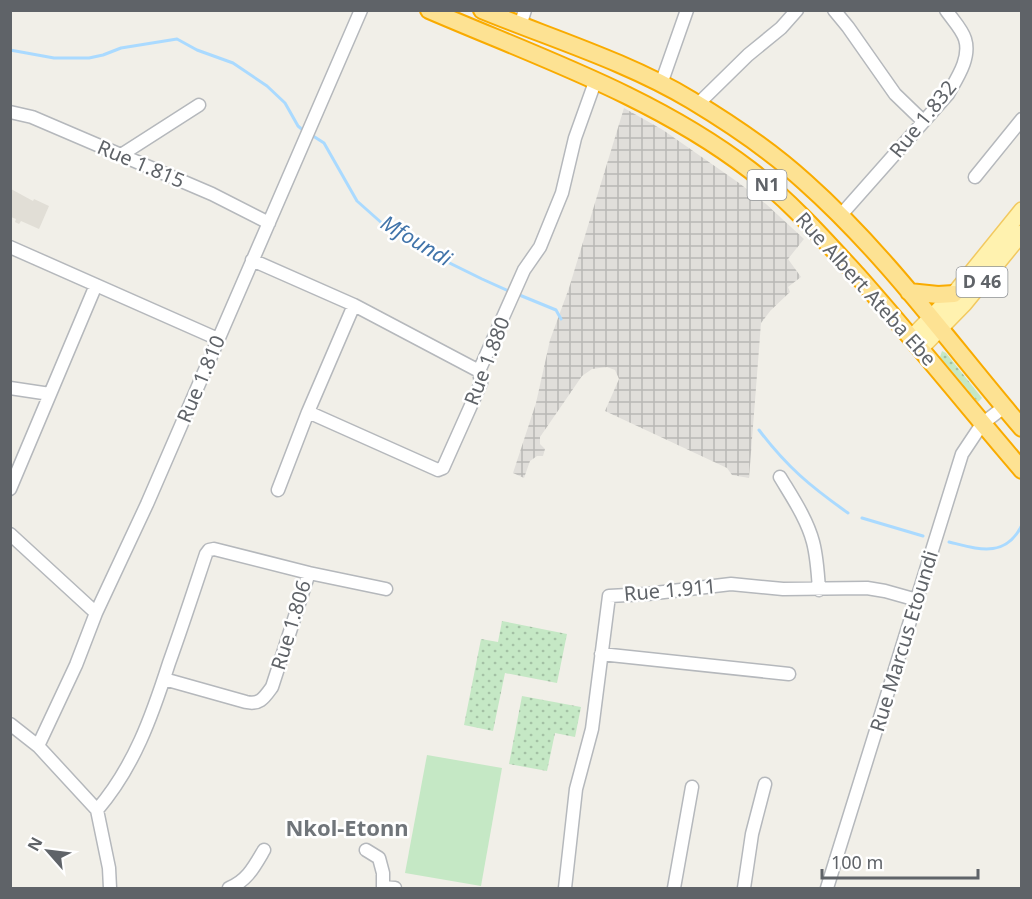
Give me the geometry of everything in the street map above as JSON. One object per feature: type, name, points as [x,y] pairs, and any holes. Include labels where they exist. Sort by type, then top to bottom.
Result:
[{"type":"highway","name":"Rue Albert Ateba Ebe","points":[[429,10],[647,106],[717,147],[750,170],[797,211],[917,343],[1022,470]]},
{"type":"highway","name":"N1","points":[[482,10],[523,18],[661,84],[698,104],[763,148],[803,180],[840,216],[939,326],[1022,428]]},
{"type":"highway","points":[[909,292],[954,294]]},
{"type":"main road","name":"D 46","points":[[939,326],[954,294],[1022,210]]},
{"type":"main road","name":"D 46","points":[[917,343],[939,326],[1022,233]]},
{"type":"street","name":"Rue 1.810","points":[[38,746],[147,504],[361,10]]},
{"type":"street","points":[[661,84],[687,10]]},
{"type":"street","points":[[698,104],[748,55],[781,28],[797,10]]},
{"type":"street","points":[[834,10],[895,94],[923,121]]},
{"type":"street","name":"Rue 1.832","points":[[840,216],[948,94],[964,62],[965,39],[946,10]]},
{"type":"street","name":"Rue 1.880","points":[[308,412],[441,470],[481,382],[480,371],[524,270],[540,247],[557,204],[578,128],[595,82]]},
{"type":"street","points":[[122,155],[199,105]]},
{"type":"street","name":"Rue 1.815","points":[[10,112],[32,117],[122,155],[212,194],[269,224]]},
{"type":"street","points":[[975,177],[1022,119]]},
{"type":"street","points":[[10,247],[218,339]]},
{"type":"street","points":[[252,260],[354,305],[480,371]]},
{"type":"street","points":[[10,489],[96,285]]},
{"type":"street","points":[[278,490],[308,412],[354,305]]},
{"type":"street","points":[[10,388],[50,394]]},
{"type":"street","name":"Rue Marcus Etoundi","points":[[826,888],[962,454],[982,424],[1004,407]]},
{"type":"street","points":[[780,477],[800,511],[813,540],[819,590]]},
{"type":"street","points":[[10,534],[96,613]]},
{"type":"street","name":"Rue 1.806","points":[[97,810],[137,750],[209,550],[214,549],[309,573],[272,687],[263,700],[255,704],[164,679]]},
{"type":"street","points":[[309,573],[386,589]]},
{"type":"street","name":"Rue 1.911","points":[[565,888],[576,789],[592,729],[609,596],[731,584],[783,589],[867,588],[917,600]]},
{"type":"street","points":[[601,654],[789,674]]},
{"type":"street","points":[[10,724],[38,746],[97,810],[109,868],[110,888]]},
{"type":"street","points":[[744,888],[752,834],[765,784]]},
{"type":"street","points":[[674,888],[692,787]]},
{"type":"street","points":[[229,888],[241,884],[264,850]]},
{"type":"street","points":[[366,850],[379,858],[386,888]]},
{"type":"shaded area","points":[[624,108],[663,130],[739,183],[804,239],[788,259],[801,277],[788,287],[790,292],[761,323],[749,478],[732,475],[727,468],[605,411],[619,379],[615,370],[607,367],[592,369],[582,376],[540,437],[540,444],[545,449],[543,456],[537,456],[530,461],[524,478],[513,473],[536,403],[550,340],[569,288]]},
{"type":"shaded area","points":[[11,189],[33,201],[34,199],[49,206],[39,229],[21,221],[19,224],[11,217]]},
{"type":"green space","points":[[942,351],[982,398],[978,402],[940,357]]},
{"type":"green space","points":[[502,621],[567,634],[557,683],[505,673],[493,731],[464,725],[481,639],[498,642]]},
{"type":"green space","points":[[522,696],[581,707],[575,737],[555,733],[547,771],[509,764]]},
{"type":"green space","points":[[427,755],[502,768],[481,886],[405,873]]},
{"type":"waterway","name":"Mfoundi","points":[[10,50],[54,58],[89,58],[121,48],[177,39],[197,50],[233,63],[267,86],[285,103],[298,126],[304,131]]},
{"type":"waterway","name":"Mfoundi","points":[[310,134],[324,143],[357,201],[384,225],[413,245],[511,292]]},
{"type":"waterway","name":"Mfoundi","points":[[517,294],[556,310],[561,319]]},
{"type":"waterway","name":"Mfoundi","points":[[759,430],[779,455],[800,475],[848,513]]},
{"type":"waterway","name":"Mfoundi","points":[[862,518],[923,536]]},
{"type":"waterway","name":"Mfoundi","points":[[949,542],[980,549],[999,547],[1008,543],[1022,525]]},
{"type":"district","name":"Nkol-Etonn","points":[[347,828]]}]
